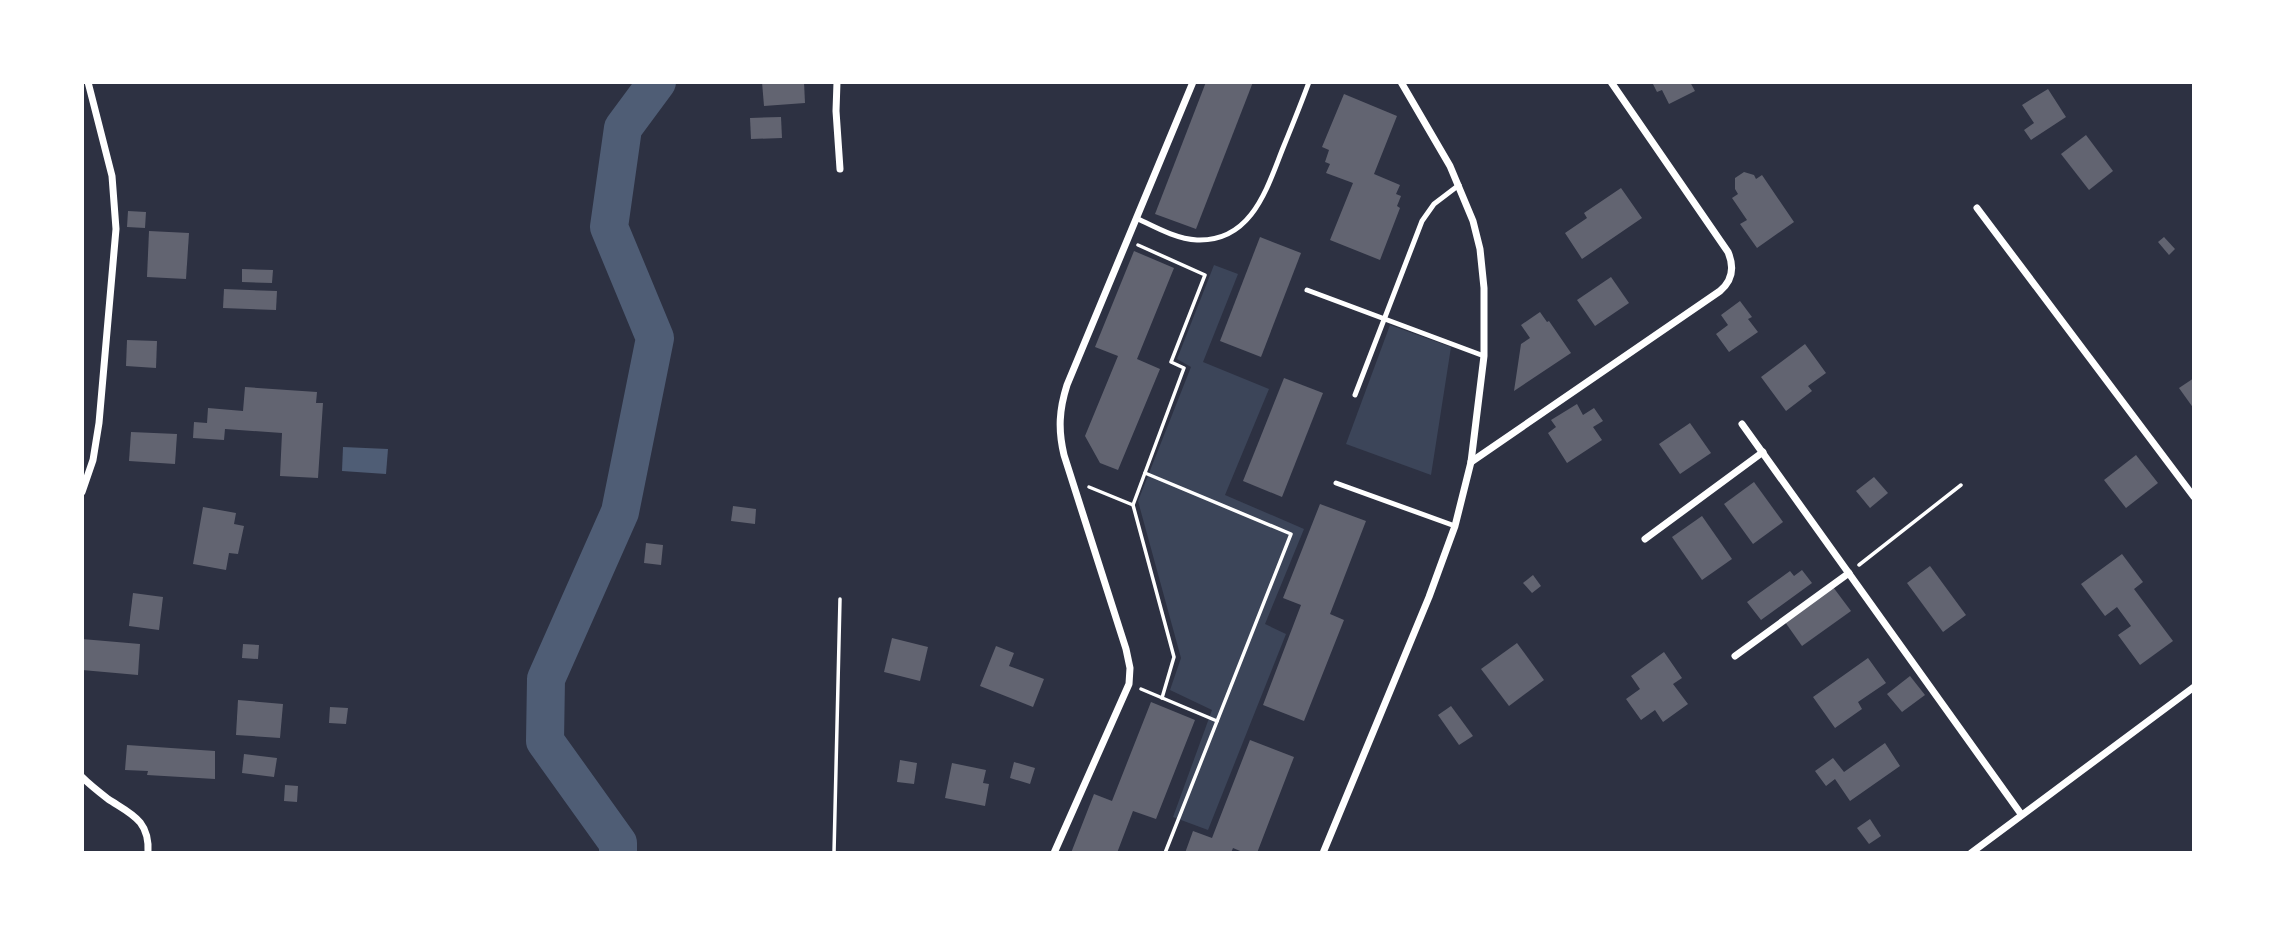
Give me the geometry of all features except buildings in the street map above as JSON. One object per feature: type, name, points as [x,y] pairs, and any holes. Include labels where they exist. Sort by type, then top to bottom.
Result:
[{"type":"street","points":[[837,82],[835,111],[840,169]]},
{"type":"street","points":[[1054,853],[1129,684],[1130,675],[1128,654],[1060,439],[1059,418],[1071,375],[1193,82]]},
{"type":"street","points":[[1323,853],[1429,597],[1455,526],[1471,462],[1484,356],[1485,317],[1481,258],[1473,221],[1447,159],[1401,82]]},
{"type":"street","points":[[1471,462],[1720,291],[1730,278],[1728,252],[1611,82]]},
{"type":"street","points":[[82,492],[93,460],[99,423],[116,237],[112,176],[86,86]]},
{"type":"street","points":[[1977,208],[2194,497]]},
{"type":"street","points":[[1742,424],[2021,814]]},
{"type":"street","points":[[1645,539],[1763,452]]},
{"type":"street","points":[[1735,656],[1849,573]]},
{"type":"street","points":[[1971,853],[2194,687]]},
{"type":"street","points":[[82,777],[136,817],[146,831],[149,853]]},
{"type":"lane","points":[[1136,218],[1178,236],[1199,240],[1227,233],[1244,223],[1264,197],[1309,82]]},
{"type":"lane","points":[[1355,395],[1426,215],[1440,198],[1459,185]]},
{"type":"lane","points":[[1307,290],[1484,356]]},
{"type":"lane","points":[[1336,482],[1455,526]]},
{"type":"path","points":[[1127,240],[1205,275],[1171,362],[1184,369],[1133,505],[1174,657],[1162,698]]},
{"type":"path","points":[[1145,472],[1291,534],[1165,853]]},
{"type":"path","points":[[1072,480],[1133,505]]},
{"type":"path","points":[[1849,573],[1961,485]]},
{"type":"path","points":[[834,853],[840,600]]},
{"type":"path","points":[[1129,684],[1217,721]]},
{"type":"shaded area","points":[[1214,265],[1238,274],[1203,362],[1269,389],[1225,495],[1304,529],[1265,624],[1286,634],[1208,830],[1173,817],[1212,710],[1170,690],[1181,658],[1138,501],[1191,367],[1177,359]]},
{"type":"shaded area","points":[[1390,325],[1451,347],[1431,475],[1346,444]]},
{"type":"shaded area","points":[[343,447],[388,449],[386,474],[342,471]]},
{"type":"waterway","points":[[618,853],[618,843],[545,741],[546,679],[620,512],[655,338],[609,227],[623,128],[657,82]]}]
